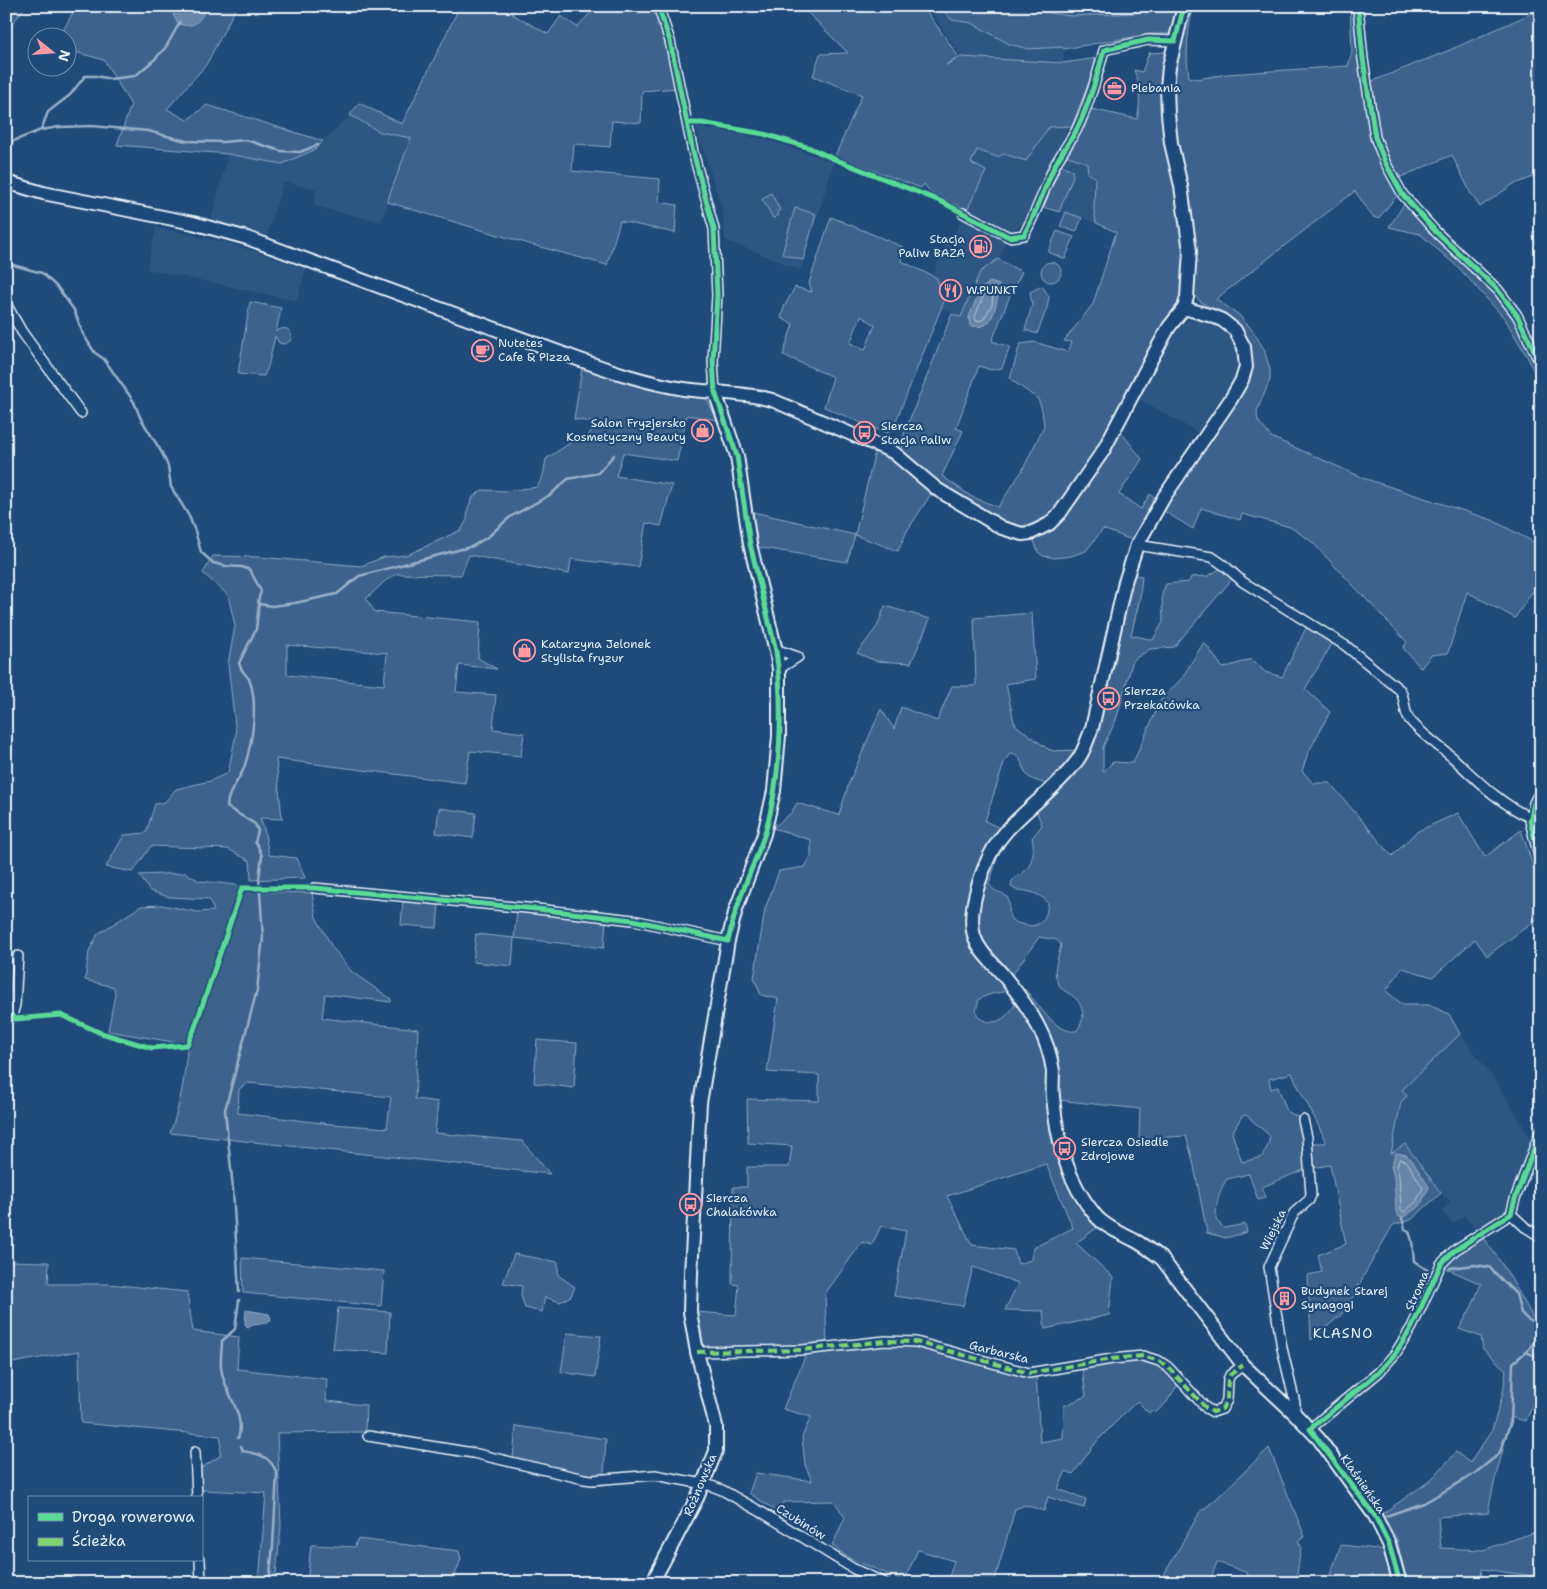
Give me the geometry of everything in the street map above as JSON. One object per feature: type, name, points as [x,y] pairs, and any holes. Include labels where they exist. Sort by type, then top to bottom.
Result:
[{"type":"street","points":[[658,6],[670,41],[693,152],[714,229],[717,295],[713,361],[715,392]]},
{"type":"street","points":[[6,182],[43,193],[193,223],[238,235],[592,364],[658,384],[772,400],[893,452],[938,490],[953,500],[1002,528],[1022,534],[1031,534],[1049,524],[1060,514],[1098,458],[1166,334],[1184,308],[1188,297],[1190,251],[1181,186],[1171,143],[1167,88],[1175,41],[1184,6]]},
{"type":"street","points":[[1358,6],[1363,59],[1375,138],[1385,162],[1404,195],[1437,234],[1492,284],[1512,309],[1526,331],[1541,365]]},
{"type":"street","points":[[963,212],[1009,237],[1024,235],[1056,163],[1076,131],[1087,105],[1104,50],[1148,40],[1175,41]]},
{"type":"street","points":[[6,304],[22,332],[81,412]]},
{"type":"street","name":"Klaśnieńska","points":[[1184,308],[1222,320],[1235,330],[1244,347],[1246,367],[1242,380],[1164,497],[1137,545],[1125,582],[1092,728],[1083,752],[1049,791],[1012,823],[996,842],[979,884],[972,925],[974,937],[982,951],[1017,993],[1043,1036],[1053,1072],[1056,1121],[1067,1170],[1096,1216],[1104,1224],[1145,1246],[1162,1259],[1243,1365],[1310,1429],[1375,1516],[1389,1544],[1400,1583]]},
{"type":"street","name":"Rożnowska","points":[[652,1583],[704,1484],[716,1450],[716,1426],[692,1327],[690,1295],[700,1103],[728,941],[736,909],[764,834],[774,791],[779,736],[778,669],[775,649],[750,544],[737,456],[715,392]]},
{"type":"street","points":[[1137,545],[1212,558],[1225,566],[1243,582],[1346,646],[1400,690],[1404,695],[1406,714],[1430,739],[1486,789],[1509,806],[1531,818]]},
{"type":"street","points":[[775,649],[798,657],[778,669]]},
{"type":"street","points":[[1541,789],[1534,803],[1531,818],[1541,865]]},
{"type":"street","points":[[314,888],[632,920],[728,941]]},
{"type":"street","points":[[11,1017],[15,1005],[18,956]]},
{"type":"street","name":"Wiejska","points":[[1295,1414],[1295,1403],[1282,1348],[1269,1267],[1294,1213],[1309,1200],[1311,1195],[1307,1137],[1303,1120]]},
{"type":"street","points":[[1541,1130],[1514,1198],[1511,1214],[1541,1238]]},
{"type":"street","name":"Stroma","points":[[1310,1429],[1379,1372],[1395,1354],[1412,1327],[1441,1264],[1455,1250],[1511,1214]]},
{"type":"street","name":"Garbarska","points":[[697,1352],[802,1350],[885,1341],[916,1342],[1029,1373],[1112,1359],[1143,1356],[1159,1361],[1168,1367],[1206,1408],[1213,1412],[1222,1409],[1227,1400],[1230,1375],[1243,1365]]},
{"type":"street","name":"Czubinów","points":[[368,1436],[473,1453],[584,1479],[655,1475],[704,1484],[722,1490],[763,1512],[854,1569],[885,1583]]},
{"type":"street","points":[[196,1452],[197,1496]]},
{"type":"street","points":[[200,1562],[201,1583]]},
{"type":"shaded area","points":[[6,6],[26,6],[6,32]]},
{"type":"shaded area","points":[[70,6],[237,6],[206,65],[167,109],[187,120],[207,105],[323,141],[314,150],[282,164],[228,154],[117,145],[131,105],[104,60],[78,53],[78,28],[65,28],[75,9]]},
{"type":"shaded area","points":[[460,6],[516,6],[512,14],[548,34],[561,16],[577,27],[597,6],[656,6],[677,88],[642,91],[641,123],[612,121],[610,147],[574,144],[572,171],[660,179],[659,202],[677,205],[675,233],[620,221],[607,265],[387,202],[411,138],[380,132],[350,115],[359,103],[402,124]]},
{"type":"shaded area","points":[[801,6],[923,6],[958,56],[946,65],[961,57],[1063,63],[1098,58],[1072,126],[1049,127],[1026,161],[1004,154],[997,157],[977,150],[971,163],[986,171],[967,210],[931,193],[924,184],[921,188],[835,156],[862,95],[813,76],[820,54],[848,53]]},
{"type":"shaded area","points":[[928,6],[1167,6],[1071,49],[1064,49],[1063,63],[961,57]]},
{"type":"shaded area","points":[[939,6],[1025,6],[1043,12],[1070,16],[1137,13],[1144,6],[1178,6],[1171,34],[1149,34],[1064,49],[1062,47],[1029,49],[1009,44],[972,23],[952,20]]},
{"type":"shaded area","points":[[1189,6],[1193,6],[1187,59],[1189,77],[1197,79],[1227,74],[1348,66],[1352,52],[1350,6],[1356,6],[1363,87],[1379,160],[1399,193],[1378,219],[1372,216],[1355,191],[1216,299],[1239,315],[1253,331],[1264,349],[1270,369],[1270,380],[1257,411],[1258,421],[1271,437],[1366,479],[1492,520],[1541,546],[1541,595],[1532,592],[1515,618],[1467,592],[1448,653],[1431,655],[1421,668],[1403,648],[1407,642],[1311,541],[1290,527],[1242,514],[1240,520],[1201,508],[1193,529],[1154,505],[1135,541],[1103,529],[1086,551],[1071,556],[1055,558],[1043,556],[1038,552],[1028,524],[1021,527],[1003,523],[938,484],[902,449],[903,436],[952,314],[961,317],[980,272],[998,259],[1022,272],[1011,293],[992,341],[1010,347],[1002,368],[991,370],[979,366],[956,428],[963,431],[942,476],[972,497],[998,507],[1022,471],[1044,426],[1042,410],[1038,399],[1010,379],[1020,344],[1034,342],[1068,352],[1072,342],[1064,341],[1093,304],[1116,232],[1096,223],[1094,209],[1095,177],[1088,174],[1087,163],[1066,155],[1077,135],[1084,128],[1091,109],[1137,119],[1139,94],[1134,70],[1142,72],[1149,53],[1166,52],[1162,86],[1173,115],[1174,67]],"holes":[[[1194,294],[1197,298],[1230,318],[1241,329],[1249,343],[1251,367],[1164,507],[1150,494],[1141,509],[1119,494],[1142,459],[1114,423],[1169,321]]]},
{"type":"shaded area","points":[[1541,9],[1541,174],[1512,185],[1480,207],[1471,194],[1452,155],[1401,177],[1384,153],[1376,126],[1370,82],[1450,50]]},
{"type":"shaded area","points":[[350,115],[380,132],[411,138],[381,222],[314,206],[316,189],[283,182],[266,238],[211,221],[228,154],[282,164],[314,150]]},
{"type":"shaded area","points":[[1072,126],[1055,157],[1024,225],[1008,231],[931,193],[941,153],[1046,127]]},
{"type":"shaded area","points":[[696,128],[725,131],[768,140],[834,162],[801,270],[725,240],[722,209]]},
{"type":"shaded area","points":[[1066,155],[1087,163],[1095,177],[1094,209],[1096,223],[1066,212],[1065,214],[1059,212],[1073,176],[1072,170],[1061,165]]},
{"type":"shaded area","points":[[1061,165],[1072,170],[1073,176],[1059,212],[1043,207]]},
{"type":"shaded area","points":[[771,193],[780,210],[777,212],[779,215],[773,218],[762,199]]},
{"type":"shaded area","points":[[1406,201],[1493,289],[1520,327],[1541,375],[1541,391],[1529,360],[1505,319],[1461,270],[1420,234],[1389,227]]},
{"type":"shaded area","points":[[795,208],[816,214],[803,260],[782,254]]},
{"type":"shaded area","points":[[1066,212],[1082,218],[1076,232],[1060,226]]},
{"type":"shaded area","points":[[831,217],[903,247],[901,261],[937,278],[944,301],[892,431],[886,433],[824,407],[833,377],[783,355],[793,324],[781,318],[784,307],[795,287],[812,292],[809,283]],"holes":[[[861,316],[875,325],[865,350],[850,343]]]},
{"type":"shaded area","points":[[962,219],[1006,243],[998,259],[980,271],[961,317],[941,308],[944,301],[937,278],[933,276],[948,236],[953,238]]},
{"type":"shaded area","points":[[156,227],[236,245],[306,269],[297,301],[147,269]]},
{"type":"shaded area","points":[[1541,230],[1541,243],[1536,244],[1532,232]]},
{"type":"shaded area","points":[[1057,231],[1074,237],[1065,259],[1048,252]]},
{"type":"shaded area","points":[[1051,262],[1058,265],[1061,272],[1058,279],[1051,282],[1044,279],[1041,272],[1044,265]]},
{"type":"shaded area","points":[[1042,286],[1049,296],[1047,308],[1037,334],[1025,330],[1032,305],[1030,292]]},
{"type":"shaded area","points":[[250,302],[281,308],[276,332],[288,329],[291,334],[290,341],[285,344],[279,343],[275,336],[264,376],[238,374]]},
{"type":"shaded area","points":[[1202,318],[1229,330],[1241,351],[1241,365],[1238,376],[1200,434],[1137,398],[1175,328],[1189,321]]},
{"type":"shaded area","points":[[582,368],[648,388],[707,399],[717,420],[687,415],[677,461],[623,453],[616,476],[672,485],[661,526],[646,523],[638,567],[571,559],[569,574],[469,555],[461,575],[396,574],[384,582],[366,599],[375,612],[480,622],[478,658],[497,669],[459,665],[456,692],[496,695],[493,729],[524,733],[521,756],[470,751],[465,783],[276,759],[282,819],[260,818],[269,855],[297,858],[305,878],[251,880],[250,861],[228,849],[151,846],[133,872],[106,867],[124,835],[146,833],[155,804],[165,802],[176,789],[210,781],[228,773],[236,734],[228,664],[235,626],[228,595],[203,573],[213,556],[259,557],[361,566],[384,557],[407,555],[461,530],[467,520],[468,508],[473,497],[482,490],[506,491],[537,487],[543,476],[546,459],[576,439],[586,441],[595,423],[574,419]],"holes":[[[287,645],[387,653],[384,685],[287,675]]]},
{"type":"shaded area","points":[[875,451],[909,472],[931,494],[907,531],[898,551],[855,535]]},
{"type":"shaded area","points":[[753,512],[855,535],[847,562],[757,547]]},
{"type":"shaded area","points":[[1223,567],[1234,577],[1174,647],[1150,649],[1133,660],[1116,720],[1103,747],[1103,772],[1113,762],[1133,763],[1161,700],[1182,678],[1204,642],[1223,668],[1252,659],[1265,672],[1282,677],[1307,626],[1332,644],[1305,689],[1330,712],[1308,753],[1302,771],[1313,783],[1330,783],[1392,856],[1416,832],[1458,813],[1485,857],[1521,830],[1541,889],[1541,916],[1487,956],[1475,939],[1433,977],[1402,968],[1386,991],[1403,1005],[1429,1005],[1449,1014],[1460,1034],[1402,1090],[1407,1096],[1401,1102],[1391,1154],[1405,1144],[1441,1193],[1411,1220],[1393,1225],[1341,1315],[1311,1340],[1308,1275],[1322,1272],[1318,1255],[1346,1244],[1330,1165],[1306,1169],[1262,1187],[1265,1198],[1258,1200],[1249,1174],[1227,1179],[1218,1199],[1216,1220],[1224,1228],[1245,1224],[1247,1232],[1226,1238],[1207,1233],[1193,1161],[1186,1136],[1139,1139],[1140,1109],[1058,1100],[1049,1101],[1059,1162],[1091,1215],[1101,1225],[1076,1243],[1113,1277],[1109,1315],[1045,1329],[1043,1311],[1005,1310],[1018,1283],[973,1267],[963,1306],[894,1296],[906,1231],[881,1226],[872,1245],[862,1242],[825,1294],[827,1343],[782,1347],[703,1348],[696,1312],[736,1315],[739,1285],[732,1284],[733,1187],[747,1187],[747,1167],[789,1167],[792,1146],[748,1143],[747,1099],[819,1101],[819,1075],[767,1072],[778,999],[761,995],[754,978],[765,909],[779,871],[805,867],[811,856],[811,840],[773,828],[791,813],[797,803],[839,815],[849,783],[881,709],[894,729],[901,707],[937,721],[952,686],[976,686],[974,618],[1032,613],[1036,679],[1006,684],[1014,722],[1048,749],[1054,751],[1077,750],[1114,667],[1133,575],[1142,576],[1140,598],[1131,635],[1153,640],[1163,622],[1162,594],[1166,584],[1189,582],[1191,577],[1208,576]],"holes":[[[1010,753],[1014,754],[1020,759],[1029,777],[1048,785],[1036,810],[1042,825],[1032,838],[1032,860],[1028,868],[1012,881],[1011,887],[1038,895],[1048,903],[1044,919],[1033,926],[1014,922],[1009,914],[1007,897],[994,890],[989,884],[1004,837],[1000,828],[985,821],[1004,763]],[[1039,937],[1057,940],[1061,945],[1056,967],[1057,980],[1063,990],[1073,996],[1079,1003],[1083,1015],[1076,1031],[1069,1031],[1054,1023],[1025,989],[1012,1009],[1001,1020],[994,1022],[986,1021],[978,1017],[976,1011],[979,999],[1003,992],[1012,975]],[[1292,1073],[1326,1143],[1305,1143],[1299,1118],[1287,1111],[1278,1087],[1271,1089],[1269,1079]],[[1246,1115],[1270,1136],[1262,1157],[1242,1162],[1232,1133],[1242,1116]],[[1046,1164],[1073,1228],[1033,1248],[1031,1260],[1018,1264],[1014,1250],[972,1245],[947,1196]]]},
{"type":"shaded area","points":[[885,606],[930,619],[911,663],[876,661],[857,653],[877,627]]},
{"type":"shaded area","points":[[439,808],[476,813],[473,838],[436,833]]},
{"type":"shaded area","points":[[186,873],[199,881],[237,885],[243,891],[312,893],[316,917],[332,947],[352,972],[391,999],[391,1002],[325,994],[322,1018],[418,1029],[415,1099],[438,1102],[435,1133],[522,1141],[550,1174],[170,1133],[182,1091],[187,1049],[173,1042],[108,1031],[115,994],[114,987],[85,980],[89,951],[98,934],[141,906],[162,905],[197,912],[214,911],[209,899],[169,897],[150,891],[139,875]],"holes":[[[248,1083],[391,1097],[387,1128],[331,1124],[238,1113],[239,1089]]]},
{"type":"shaded area","points":[[403,899],[439,902],[437,928],[401,925]]},
{"type":"shaded area","points":[[517,911],[606,920],[604,948],[514,938]]},
{"type":"shaded area","points":[[476,934],[514,938],[512,966],[473,962]]},
{"type":"shaded area","points":[[1460,1034],[1497,1082],[1533,1143],[1510,1209],[1476,1230],[1464,1215],[1453,1224],[1442,1211],[1451,1201],[1441,1193],[1405,1144],[1391,1155],[1402,1102],[1402,1090]]},
{"type":"shaded area","points":[[537,1040],[577,1043],[574,1088],[534,1083]]},
{"type":"shaded area","points":[[1483,1238],[1506,1270],[1538,1327],[1530,1349],[1541,1356],[1541,1385],[1526,1421],[1510,1417],[1488,1513],[1438,1517],[1441,1548],[1483,1550],[1541,1530],[1541,1577],[1482,1569],[1481,1577],[1407,1582],[1397,1540],[1382,1514],[1431,1480],[1456,1452],[1470,1463],[1492,1430],[1503,1393],[1506,1370],[1483,1349],[1481,1337],[1459,1329],[1472,1306],[1481,1284],[1445,1268],[1455,1256]]},
{"type":"shaded area","points":[[514,1254],[558,1262],[558,1275],[575,1287],[571,1296],[560,1302],[545,1297],[542,1312],[525,1308],[521,1296],[522,1286],[503,1283]]},
{"type":"shaded area","points":[[242,1258],[384,1271],[381,1306],[243,1293]]},
{"type":"shaded area","points":[[6,1261],[49,1262],[48,1284],[109,1284],[187,1292],[193,1331],[239,1337],[237,1369],[327,1379],[326,1401],[366,1405],[365,1432],[277,1433],[281,1526],[275,1583],[255,1583],[260,1570],[266,1493],[202,1490],[198,1470],[220,1456],[220,1436],[81,1423],[79,1351],[6,1364]]},
{"type":"shaded area","points":[[338,1308],[390,1312],[388,1353],[333,1349]]},
{"type":"shaded area","points":[[567,1333],[601,1336],[595,1377],[561,1372]]},
{"type":"shaded area","points":[[903,1343],[1036,1374],[1040,1442],[1063,1438],[1064,1406],[1086,1396],[1082,1368],[1141,1359],[1165,1368],[1180,1385],[1177,1386],[1166,1403],[1155,1413],[1152,1410],[1149,1413],[1137,1401],[1097,1441],[1073,1474],[1066,1471],[1058,1489],[1086,1499],[1084,1508],[1048,1497],[1044,1511],[1025,1505],[1015,1509],[994,1583],[947,1583],[954,1561],[918,1550],[904,1581],[849,1558],[832,1546],[845,1517],[834,1501],[784,1502],[778,1512],[749,1493],[756,1473],[812,1481],[805,1465],[802,1437],[811,1417],[783,1409],[807,1352]]},
{"type":"shaded area","points":[[516,1426],[606,1439],[604,1474],[586,1475],[513,1458]]},
{"type":"shaded area","points":[[1269,1448],[1305,1537],[1298,1541],[1301,1546],[1296,1582],[1329,1578],[1341,1545],[1385,1550],[1394,1583],[1245,1583],[1248,1573],[1217,1562],[1209,1583],[1172,1583],[1161,1580],[1200,1512]]},
{"type":"shaded area","points":[[357,1539],[459,1551],[461,1559],[452,1583],[307,1583],[311,1545],[355,1547]]},
{"type":"water","points":[[177,6],[207,6],[199,20],[193,24],[184,25],[178,24],[173,15]]},
{"type":"water","points":[[990,282],[999,285],[993,314],[987,324],[983,326],[970,326],[969,317],[980,290]]},
{"type":"water","points":[[1396,1153],[1406,1155],[1411,1159],[1429,1187],[1420,1206],[1402,1218],[1398,1216],[1396,1211],[1394,1177],[1391,1166]]},
{"type":"water","points":[[246,1310],[269,1314],[271,1319],[268,1323],[253,1325],[248,1328],[245,1324]]},
{"type":"waterway","points":[[41,130],[48,112],[70,95],[85,76],[110,79],[135,76],[166,47],[180,22]]},
{"type":"waterway","points":[[6,144],[41,130],[59,127],[92,126],[148,131],[186,141],[222,142],[246,140],[281,151],[300,152],[318,145]]},
{"type":"waterway","points":[[6,263],[42,273],[58,288],[74,310],[83,334],[95,353],[104,359],[134,402],[140,417],[162,453],[168,466],[171,487],[189,516],[201,552],[213,563],[250,570],[261,591],[258,601],[256,629],[239,663],[249,679],[254,700],[252,736],[244,768],[231,791],[227,807],[255,824],[258,831],[255,842],[262,856],[259,878],[263,937],[257,990],[225,1110],[233,1189],[239,1292]]},
{"type":"waterway","points":[[260,604],[272,606],[337,594],[359,576],[473,546],[489,536],[510,517],[550,495],[568,479],[598,473],[614,455]]},
{"type":"waterway","points":[[1402,1218],[1405,1229],[1409,1231],[1412,1241],[1414,1261],[1430,1272]]},
{"type":"waterway","points":[[1450,1268],[1474,1265],[1489,1267],[1516,1294],[1521,1313],[1527,1319],[1541,1326]]},
{"type":"waterway","points":[[238,1438],[240,1430],[238,1413],[224,1381],[221,1361],[222,1341],[235,1329],[239,1300]]},
{"type":"waterway","points":[[1386,1516],[1424,1503],[1474,1474],[1499,1454],[1511,1422],[1513,1363],[1528,1350],[1541,1334]]},
{"type":"waterway","points":[[1526,1352],[1541,1358]]},
{"type":"waterway","points":[[241,1446],[243,1451],[259,1455],[268,1460],[277,1474],[269,1583]]},
{"type":"marked path","points":[[697,1352],[802,1350],[885,1341],[916,1342],[1029,1373],[1112,1359],[1143,1356],[1159,1361],[1168,1367],[1206,1408],[1213,1412],[1222,1409],[1227,1400],[1230,1375],[1243,1365]]},
{"type":"cycle path","points":[[6,1016],[12,1016],[15,1019],[61,1015],[101,1033],[152,1048],[187,1045],[194,1030],[242,888],[314,888],[537,909],[633,920],[728,941],[740,898],[765,833],[775,790],[780,743],[780,695],[776,651],[750,544],[737,456],[715,392],[713,361],[717,295],[714,229],[693,152],[670,41],[658,6]]},
{"type":"cycle path","points":[[687,123],[702,123],[764,134],[810,148],[940,201],[1009,237],[1024,235],[1054,167],[1081,121],[1104,50],[1148,40],[1175,41],[1184,6]]},
{"type":"cycle path","points":[[1358,6],[1363,59],[1375,137],[1385,162],[1403,195],[1437,233],[1498,290],[1517,315],[1541,365]]},
{"type":"cycle path","points":[[1541,789],[1534,803],[1530,821],[1541,865]]},
{"type":"cycle path","points":[[1400,1583],[1389,1544],[1375,1516],[1310,1429],[1379,1372],[1395,1354],[1412,1327],[1441,1264],[1455,1250],[1511,1214],[1541,1130]]},
{"type":"place","name":"Plebania","points":[[1115,88]]},
{"type":"place","name":"Stacja Paliw BAZA","points":[[981,246]]},
{"type":"place","name":"W.PUNKT","points":[[950,290]]},
{"type":"place","name":"Nutetes Cafe & Pizza","points":[[482,350]]},
{"type":"place","name":"Salon Fryzjersko Kosmetyczny Beauty","points":[[702,430]]},
{"type":"place","name":"Siercza Stacja Paliw","points":[[865,433]]},
{"type":"place","name":"Katarzyna Jelonek Stylista fryzur","points":[[525,651]]},
{"type":"place","name":"Siercza Przekatówka","points":[[1108,698]]},
{"type":"place","name":"Siercza Osiedle Zdrojowe","points":[[1065,1149]]},
{"type":"place","name":"Siercza Chalakówka","points":[[690,1205]]},
{"type":"place","name":"Budynek Starej Synagogi","points":[[1285,1298]]},
{"type":"district","name":"KLASNO","points":[[1343,1333]]}]
